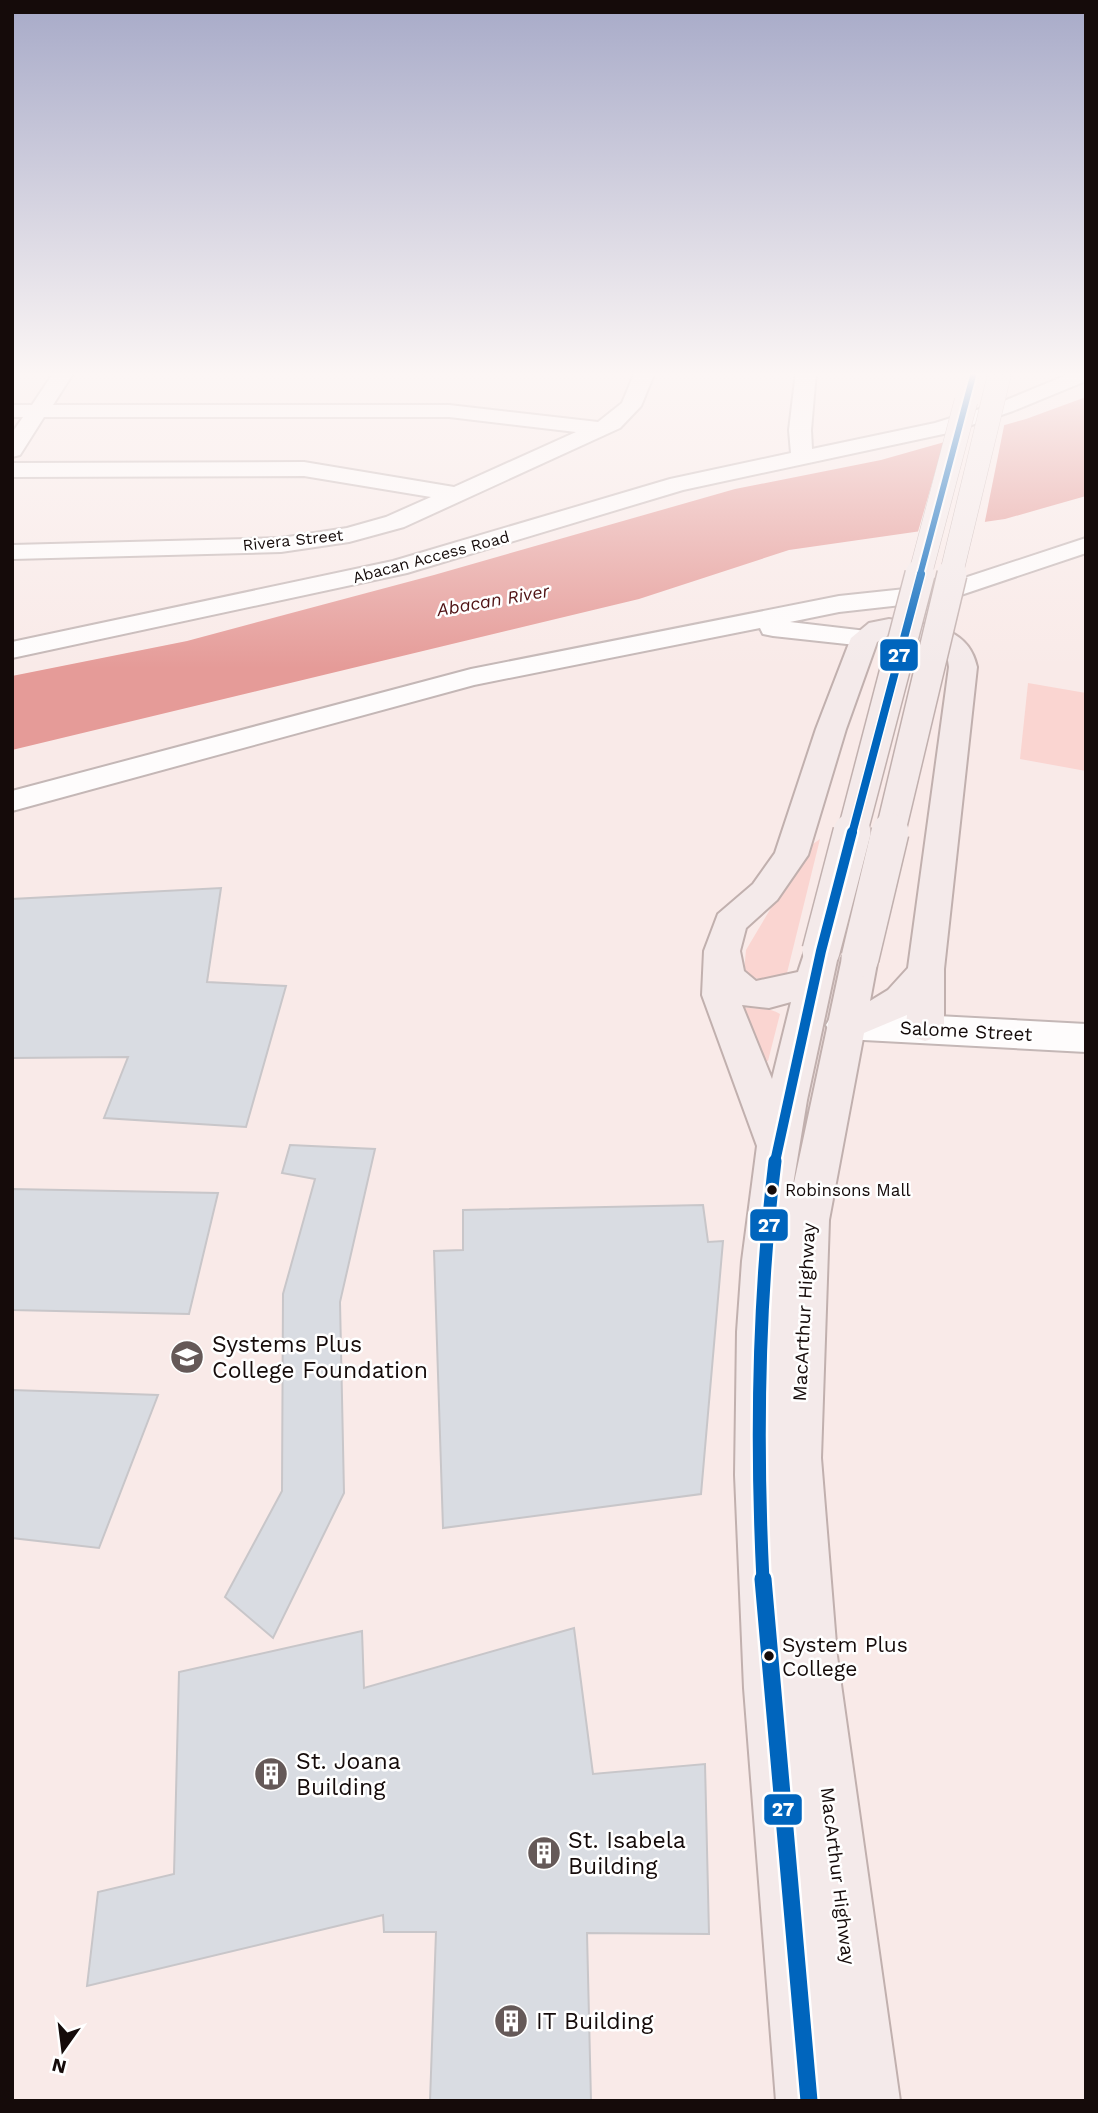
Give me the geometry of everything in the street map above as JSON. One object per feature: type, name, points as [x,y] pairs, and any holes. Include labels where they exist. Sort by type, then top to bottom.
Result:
[{"type":"highway","name":"MacArthur Highway","points":[[867,2101],[810,1656],[796,1458],[808,1220],[845,1026],[832,963],[963,471]]},
{"type":"highway","name":"MacArthur Highway","points":[[809,2101],[764,1603],[757,1456],[762,1317],[777,1144],[832,963],[963,471]]},
{"type":"highway","points":[[777,1144],[720,995],[722,951],[730,923],[765,892],[791,855],[831,729],[865,638],[879,629],[889,627],[922,631],[947,639],[960,651],[963,667],[926,969],[925,1027]]},
{"type":"highway","points":[[722,951],[724,969],[732,984],[752,995],[779,994],[832,963]]},
{"type":"highway","points":[[845,1026],[890,1010],[915,989],[926,969]]},
{"type":"street","points":[[314,471],[456,494]]},
{"type":"street","name":"Rivera Street","points":[[12,552],[281,545],[334,538],[395,522],[509,471]]},
{"type":"street","name":"Abacan Access Road","points":[[12,650],[376,573],[443,556],[665,487],[742,471]]},
{"type":"street","points":[[12,801],[471,677],[866,599],[927,595],[966,586],[1086,545]]},
{"type":"street","points":[[947,639],[966,586]]},
{"type":"street","points":[[740,623],[865,638]]},
{"type":"street","name":"Salome Street","points":[[845,1026],[925,1027],[1086,1038]]},
{"type":"shaded area","points":[[1028,683],[1086,693],[1086,771],[1020,759]]},
{"type":"shaded area","points":[[820,839],[786,977],[769,980],[754,977],[744,971],[746,950],[806,849]]},
{"type":"shaded area","points":[[737,1006],[770,1010],[780,1014],[768,1061],[762,1062]]},
{"type":"water","name":"Abacan River","points":[[828,471],[1086,471],[1086,496],[1005,519],[789,550],[639,599],[12,750],[12,676],[187,641],[434,575],[735,489]]},
{"type":"pier","points":[[936,471],[995,471],[984,526],[917,535]]},
{"type":"building","points":[[221,888],[207,982],[286,986],[246,1127],[104,1118],[128,1057],[12,1058],[12,899]]},
{"type":"building","points":[[290,1145],[375,1149],[340,1302],[344,1493],[273,1638],[225,1597],[282,1491],[283,1294],[315,1179],[282,1173]]},
{"type":"building","points":[[12,1189],[218,1193],[189,1314],[12,1310]]},
{"type":"building","points":[[703,1205],[708,1242],[723,1241],[701,1494],[443,1528],[434,1251],[463,1250],[463,1210]]},
{"type":"building","points":[[12,1390],[158,1395],[99,1548],[12,1538]]},
{"type":"building","points":[[574,1628],[593,1774],[705,1764],[709,1934],[587,1933],[591,2101],[430,2101],[436,1932],[384,1932],[383,1915],[87,1986],[98,1892],[174,1874],[179,1672],[362,1631],[364,1688]]},
{"type":"transit line","name":"27","points":[[809,2101],[764,1603],[757,1456],[762,1317],[771,1194],[777,1144],[821,951],[948,471]]},
{"type":"place","name":"Robinsons Mall","points":[[772,1190]]},
{"type":"place","name":"Systems Plus College Foundation","points":[[187,1357]]},
{"type":"place","name":"System Plus College","points":[[769,1656]]},
{"type":"place","name":"St. Joana Building","points":[[271,1774]]},
{"type":"place","name":"St. Isabela Building","points":[[544,1853]]},
{"type":"place","name":"IT Building","points":[[511,2021]]}]
